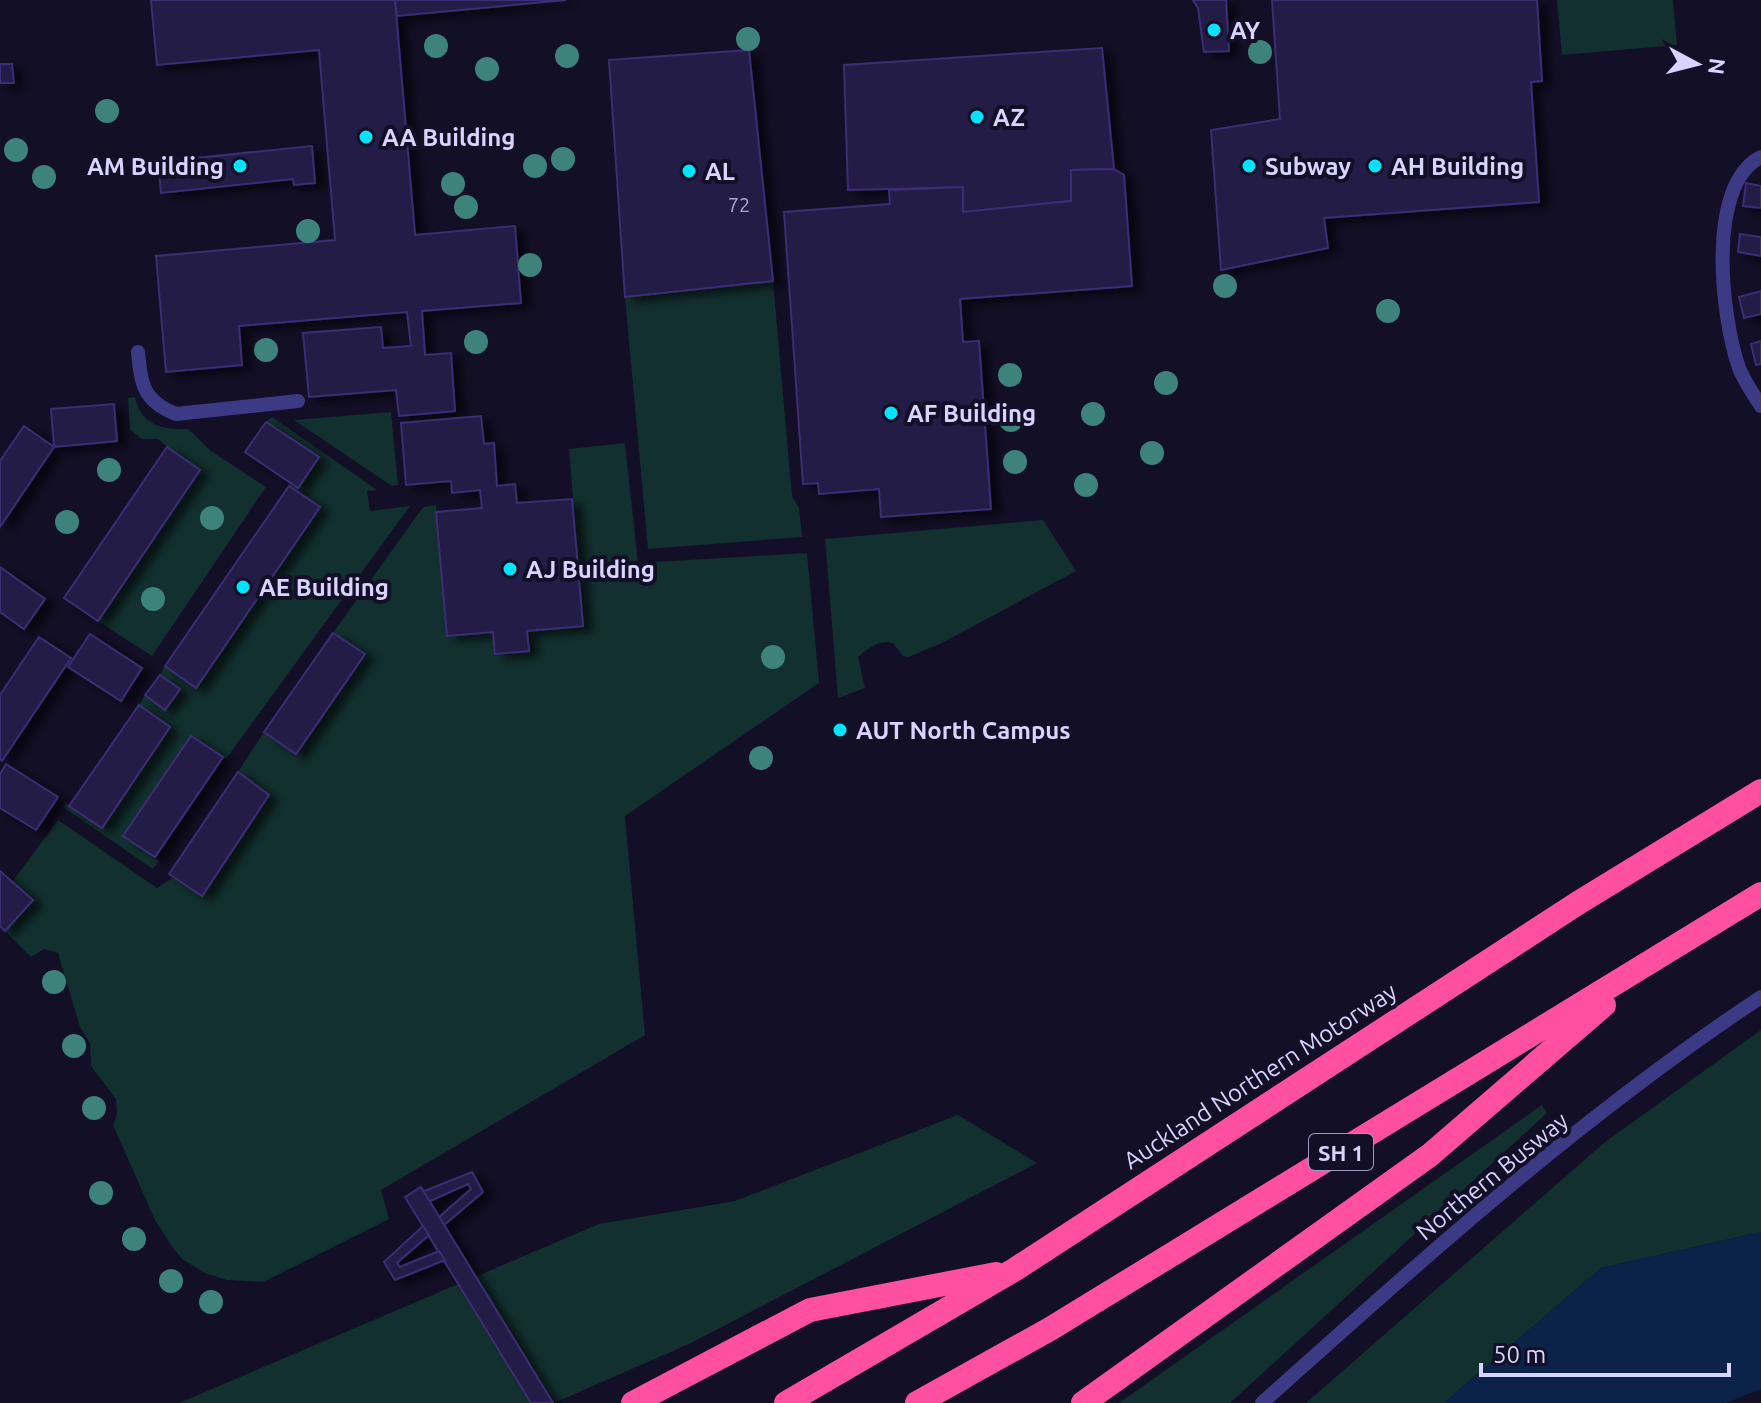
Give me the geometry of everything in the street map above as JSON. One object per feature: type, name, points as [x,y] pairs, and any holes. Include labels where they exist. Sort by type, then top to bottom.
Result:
[{"type":"highway","name":"Auckland Northern Motorway","points":[[786,1403],[1014,1270],[1578,903],[1761,791]]},
{"type":"highway","name":"SH 1","points":[[917,1403],[1050,1329],[1761,894]]},
{"type":"highway","points":[[1083,1403],[1430,1155],[1660,956]]},
{"type":"highway","points":[[633,1403],[810,1310],[1014,1270]]},
{"type":"lane","points":[[1761,157],[1743,171],[1733,187],[1721,270],[1725,305],[1740,369],[1761,406]]},
{"type":"lane","points":[[138,352],[140,380],[150,400],[176,414],[298,401]]},
{"type":"lane","name":"Northern Busway","points":[[1262,1403],[1530,1170],[1677,1055],[1761,997]]},
{"type":"green space","points":[[1557,0],[1673,0],[1677,45],[1562,55]]},
{"type":"green space","points":[[773,281],[792,496],[799,508],[802,537],[648,549],[625,297]]},
{"type":"green space","points":[[135,397],[148,420],[161,427],[188,429],[211,451],[266,487],[152,656],[98,621],[199,471],[158,439],[142,439],[130,430],[128,398]]},
{"type":"green space","points":[[391,412],[398,485],[392,486],[294,420]]},
{"type":"green space","points":[[272,417],[377,490],[367,491],[370,511],[410,506],[226,759],[191,736],[123,836],[159,861],[153,869],[63,807],[66,803],[102,828],[170,727],[139,705],[145,695],[165,709],[180,689],[160,675],[165,666],[197,687],[320,508],[289,486],[290,483],[298,487],[319,457],[266,422]]},
{"type":"green space","points":[[625,443],[638,563],[807,553],[819,683],[625,816],[645,1035],[381,1190],[389,1219],[263,1282],[227,1280],[205,1273],[182,1259],[155,1220],[113,1125],[117,1114],[116,1099],[91,1066],[90,1043],[80,1027],[58,953],[44,949],[31,957],[5,931],[33,901],[12,882],[58,820],[157,888],[174,877],[203,895],[269,795],[238,772],[264,732],[296,754],[365,654],[333,633],[423,507],[436,505],[447,636],[493,632],[495,653],[529,651],[527,631],[583,626],[569,449]]},
{"type":"green space","points":[[1043,520],[1076,571],[940,644],[908,657],[903,656],[893,643],[874,646],[858,657],[865,688],[838,698],[825,539]]},
{"type":"green space","points":[[1761,1030],[1761,1232],[1601,1268],[1444,1403],[1306,1403],[1605,1142]]},
{"type":"green space","points":[[1542,1105],[1547,1113],[1230,1403],[1119,1403]]},
{"type":"green space","points":[[958,1115],[1037,1163],[689,1344],[554,1403],[179,1403],[599,1224],[735,1201]]},
{"type":"water","points":[[1761,1232],[1761,1389],[1726,1403],[1444,1403],[1601,1268]]},
{"type":"building","name":"AA Building","points":[[151,0],[395,0],[415,235],[515,226],[521,303],[422,311],[425,355],[451,353],[455,411],[399,416],[396,390],[309,397],[303,333],[381,327],[383,348],[411,346],[407,312],[239,326],[242,365],[166,372],[156,256],[335,240],[319,50],[157,65]]},
{"type":"building","points":[[395,0],[566,0],[397,16]]},
{"type":"building","name":"AY","points":[[1193,0],[1226,0],[1229,51],[1204,52],[1198,8]]},
{"type":"building","name":"AH Building","points":[[1272,0],[1537,0],[1542,81],[1531,82],[1539,202],[1324,218],[1328,248],[1221,270],[1211,130],[1280,119]]},
{"type":"building","name":"AZ","points":[[1102,48],[1114,169],[1071,170],[1071,201],[963,212],[963,187],[848,190],[844,65]]},
{"type":"building","name":"AL","points":[[749,50],[773,281],[625,297],[609,60]]},
{"type":"building","points":[[0,64],[12,64],[14,83],[0,83]]},
{"type":"building","name":"AM Building","points":[[312,146],[315,183],[294,185],[293,179],[161,193],[159,171],[168,170],[167,161]]},
{"type":"building","name":"AF Building","points":[[1114,169],[1124,175],[1132,286],[960,299],[963,342],[979,341],[991,509],[881,517],[879,489],[819,494],[818,483],[803,484],[784,212],[890,204],[889,190],[963,187],[963,212],[1071,201],[1071,170]]},
{"type":"building","points":[[1746,183],[1761,186],[1761,208],[1743,206]]},
{"type":"building","points":[[1740,234],[1761,237],[1761,256],[1738,252]]},
{"type":"building","points":[[1761,291],[1761,314],[1744,318],[1739,297]]},
{"type":"building","points":[[1761,341],[1761,364],[1756,365],[1751,344]]},
{"type":"building","points":[[114,404],[117,441],[54,447],[51,409]]},
{"type":"building","name":"AJ Building","points":[[481,416],[484,444],[494,443],[497,486],[515,484],[517,503],[572,499],[583,626],[527,631],[529,651],[495,654],[493,632],[447,636],[436,512],[482,508],[480,490],[452,493],[451,481],[406,485],[401,423]]},
{"type":"building","points":[[266,422],[319,457],[298,488],[245,452]]},
{"type":"building","points":[[24,426],[54,447],[0,527],[0,461]]},
{"type":"building","points":[[167,447],[200,470],[98,621],[64,598]]},
{"type":"building","name":"AE Building","points":[[289,486],[320,507],[196,688],[165,666]]},
{"type":"building","points":[[0,567],[45,599],[24,629],[0,612]]},
{"type":"building","name":"AE Building","points":[[333,633],[365,654],[296,754],[264,732]]},
{"type":"building","points":[[90,634],[142,668],[121,701],[68,667]]},
{"type":"building","points":[[39,637],[71,658],[2,761],[0,695]]},
{"type":"building","points":[[160,675],[180,689],[165,710],[145,695]]},
{"type":"building","points":[[139,705],[170,727],[102,828],[69,806]]},
{"type":"building","points":[[191,736],[223,757],[155,857],[123,836]]},
{"type":"building","points":[[6,764],[58,797],[36,830],[0,808],[0,774]]},
{"type":"building","points":[[238,772],[269,795],[202,896],[169,874]]},
{"type":"building","points":[[0,871],[33,900],[5,931],[0,926]]},
{"type":"building","points":[[472,1172],[483,1192],[443,1226],[438,1218],[471,1189],[468,1184],[428,1202],[422,1192]]},
{"type":"building","points":[[421,1187],[553,1403],[531,1403],[405,1197]]},
{"type":"building","points":[[423,1226],[429,1235],[397,1263],[400,1267],[439,1251],[445,1260],[395,1280],[384,1262]]},
{"type":"place","name":"AY","points":[[1214,30]]},
{"type":"place","name":"AZ","points":[[977,117]]},
{"type":"place","name":"AA Building","points":[[366,137]]},
{"type":"place","name":"AM Building","points":[[240,166]]},
{"type":"place","name":"Subway","points":[[1249,166]]},
{"type":"place","name":"AH Building","points":[[1375,166]]},
{"type":"place","name":"AL","points":[[689,171]]},
{"type":"place","name":"AF Building","points":[[891,413]]},
{"type":"place","name":"AJ Building","points":[[510,569]]},
{"type":"place","name":"AE Building","points":[[243,587]]},
{"type":"place","name":"AUT North Campus","points":[[840,730]]}]
